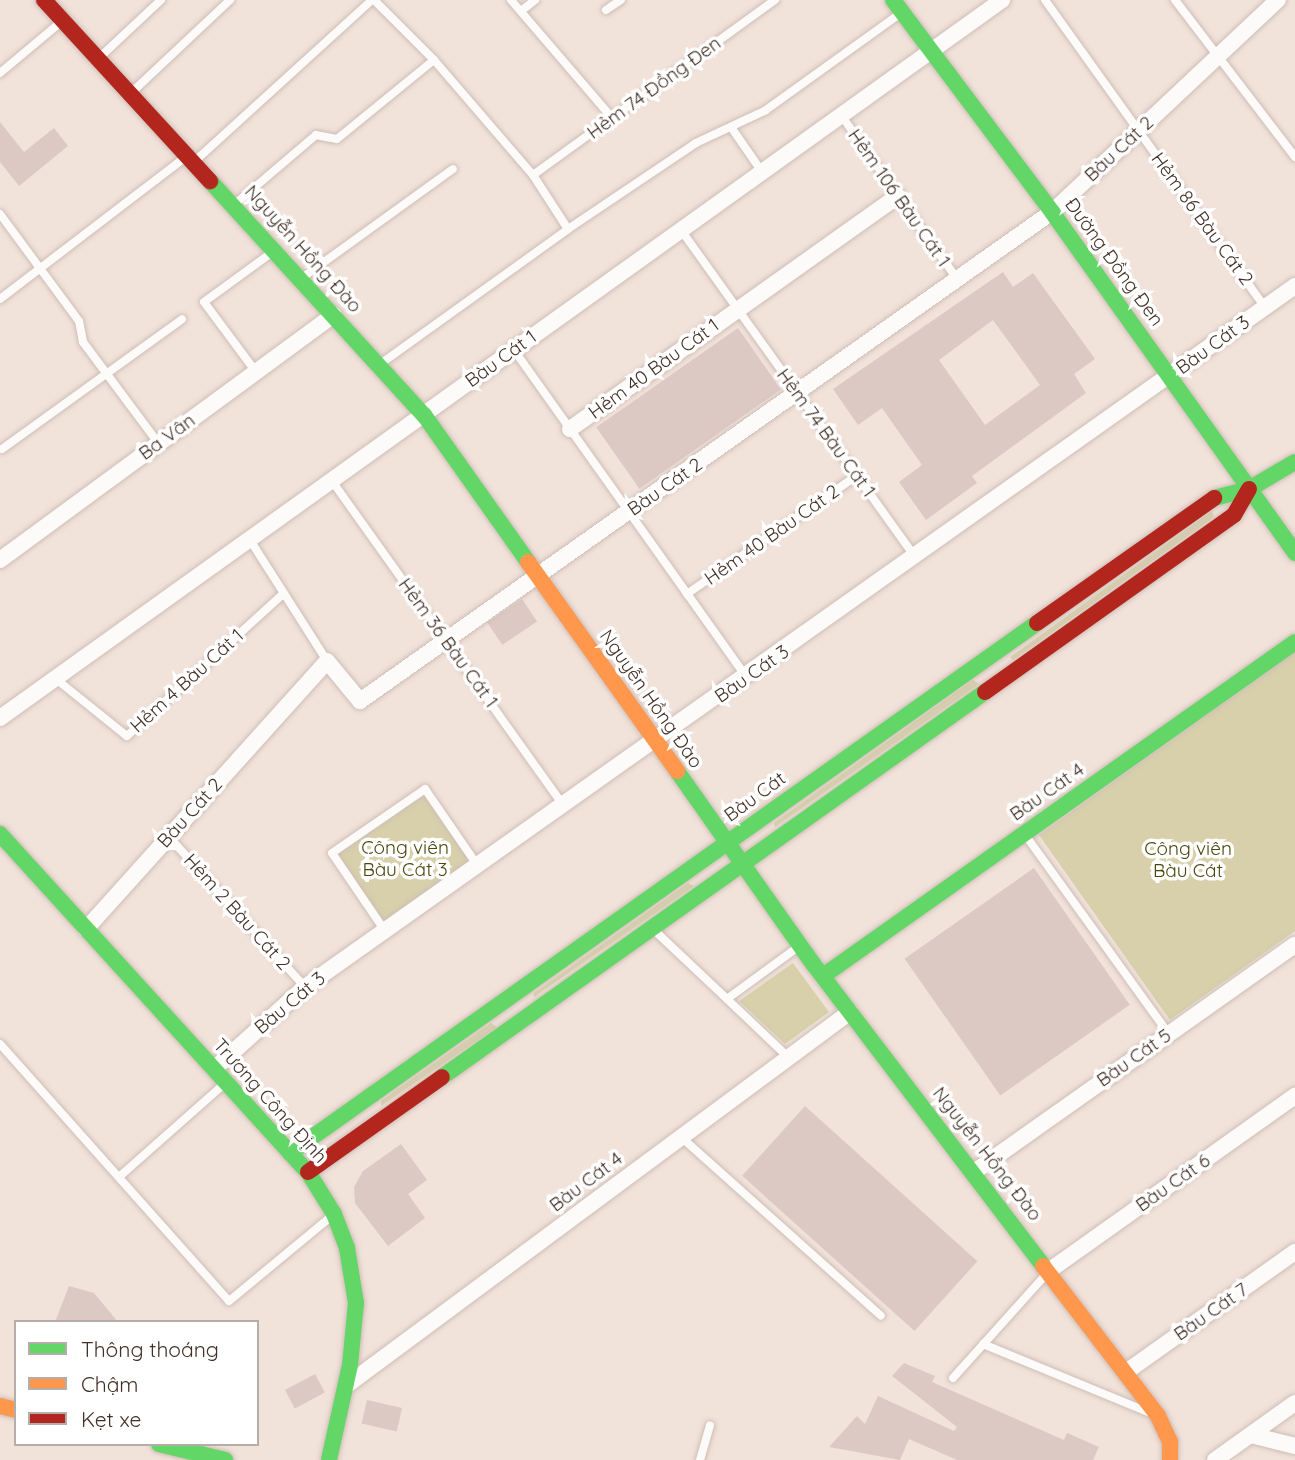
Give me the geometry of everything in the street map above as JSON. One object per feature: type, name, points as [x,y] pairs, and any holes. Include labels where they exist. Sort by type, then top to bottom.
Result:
[{"type":"street","name":"Nguyễn Hồng Đào","points":[[44,0],[235,204],[424,415],[741,865],[1158,1416],[1170,1443],[1170,1460]]},
{"type":"street","name":"Bàu Cát 1","points":[[0,718],[1002,0]]},
{"type":"street","name":"Bàu Cát 2","points":[[86,929],[327,661],[360,701],[1052,212],[1278,0]]},
{"type":"street","name":"Đường Đồng Đen","points":[[897,4],[1052,212],[1295,553]]},
{"type":"street","points":[[737,309],[898,195]]},
{"type":"street","name":"Bàu Cát 3","points":[[214,1069],[305,987],[656,742],[1295,286]]},
{"type":"street","name":"Hẻm 40 Bàu Cát 1","points":[[570,429],[737,309]]},
{"type":"street","name":"Ba Vân","points":[[0,561],[334,315]]},
{"type":"street","name":"Bàu Cát","points":[[290,1153],[1219,494],[1249,489],[1295,462]]},
{"type":"street","name":"Bàu Cát","points":[[308,1172],[1234,515],[1249,489]]},
{"type":"street","name":"Bàu Cát 4","points":[[823,976],[1295,642]]},
{"type":"street","points":[[988,657],[1003,679]]},
{"type":"street","name":"Trương Công Định","points":[[3,842],[308,1172],[334,1214],[355,1285],[346,1385],[329,1460]]},
{"type":"street","name":"Bàu Cát 5","points":[[974,1172],[1295,945]]},
{"type":"street","points":[[510,996],[525,1018]]},
{"type":"street","name":"Bàu Cát 4","points":[[346,1385],[850,1012]]},
{"type":"street","name":"Bàu Cát 6","points":[[1050,1270],[1295,1096]]},
{"type":"street","name":"Bàu Cát 7","points":[[1126,1372],[1295,1252]]},
{"type":"street","points":[[1215,1460],[1295,1403]]},
{"type":"street","points":[[1251,1434],[1295,1446]]},
{"type":"street","points":[[167,1446],[225,1460]]},
{"type":"lane","points":[[99,58],[161,0]]},
{"type":"lane","points":[[131,93],[230,0]]},
{"type":"lane","points":[[0,299],[192,158],[373,0],[434,61],[533,176],[568,229]]},
{"type":"lane","points":[[511,0],[612,118]]},
{"type":"lane","points":[[521,11],[535,0]]},
{"type":"lane","points":[[606,10],[621,0]]},
{"type":"lane","name":"Hẻm 74 Đồng Đen","points":[[533,176],[775,0]]},
{"type":"lane","name":"Hẻm 86 Bàu Cát 2","points":[[1045,0],[1265,307]]},
{"type":"lane","points":[[1175,0],[1295,158]]},
{"type":"lane","points":[[379,365],[568,229],[696,143],[766,110],[897,4]]},
{"type":"lane","points":[[0,73],[63,20]]},
{"type":"lane","points":[[235,204],[316,135],[337,139],[434,61]]},
{"type":"lane","name":"Hẻm 106 Bàu Cát 1","points":[[841,116],[958,280]]},
{"type":"lane","points":[[731,127],[762,172]]},
{"type":"lane","points":[[302,278],[453,169]]},
{"type":"lane","points":[[0,214],[79,321],[83,342],[159,444]]},
{"type":"lane","name":"Hẻm 74 Bàu Cát 1","points":[[681,230],[915,558]]},
{"type":"lane","points":[[256,372],[204,302],[276,250]]},
{"type":"lane","points":[[2,449],[106,372],[156,342],[182,319]]},
{"type":"lane","name":"Hẻm 40 Bàu Cát 1","points":[[514,350],[747,677]]},
{"type":"lane","name":"Hẻm 40 Bàu Cát 2","points":[[687,594],[856,476]]},
{"type":"lane","name":"Hẻm 36 Bàu Cát 1","points":[[331,481],[564,806]]},
{"type":"lane","points":[[250,540],[327,661]]},
{"type":"lane","name":"Hẻm 4 Bàu Cát 1","points":[[56,678],[127,736],[284,593]]},
{"type":"lane","points":[[385,931],[332,853],[425,789],[478,866]]},
{"type":"lane","points":[[1025,833],[1169,1034]]},
{"type":"lane","name":"Hẻm 2 Bàu Cát 2","points":[[169,837],[305,987]]},
{"type":"lane","points":[[652,928],[788,1057]]},
{"type":"lane","points":[[727,999],[800,945]]},
{"type":"lane","points":[[0,1044],[229,1301],[334,1214]]},
{"type":"lane","points":[[119,1177],[226,1083]]},
{"type":"lane","points":[[681,1137],[881,1316]]},
{"type":"lane","points":[[953,1378],[1050,1270]]},
{"type":"lane","points":[[983,1344],[1158,1416]]},
{"type":"lane","points":[[700,1460],[710,1425]]},
{"type":"green space","points":[[1212,511],[1214,517],[1013,660],[1010,657]]},
{"type":"green space","name":"Công viên Bàu Cát","points":[[1295,652],[1295,931],[1170,1020],[1039,835]]},
{"type":"green space","points":[[973,680],[979,684],[775,827],[774,823]]},
{"type":"green space","name":"Công viên Bàu Cát 3","points":[[425,795],[471,863],[384,922],[338,854]]},
{"type":"green space","points":[[688,883],[694,886],[534,997],[534,993]]},
{"type":"green space","points":[[793,963],[829,1012],[785,1044],[739,1001]]},
{"type":"green space","points":[[491,1023],[497,1027],[381,1106],[381,1101]]},
{"type":"building","points":[[0,122],[24,152],[54,128],[68,146],[19,186],[0,162]]},
{"type":"building","points":[[1003,272],[1013,287],[1033,273],[1095,359],[1074,374],[1086,393],[972,476],[977,483],[926,520],[899,482],[922,465],[882,408],[858,425],[833,389]],"holes":[[[993,320],[1040,385],[985,425],[939,360]]]},
{"type":"building","points":[[738,328],[781,389],[639,489],[596,427]]},
{"type":"building","points":[[522,599],[537,621],[502,645],[487,622]]},
{"type":"building","points":[[1034,868],[1130,1005],[1000,1095],[905,959]]},
{"type":"building","points":[[805,1106],[977,1261],[915,1331],[742,1176]]},
{"type":"building","points":[[401,1144],[427,1180],[408,1194],[425,1218],[388,1246],[355,1203],[354,1187],[363,1171]]},
{"type":"building","points":[[69,1286],[94,1293],[116,1320],[56,1320]]},
{"type":"building","points":[[904,1363],[935,1376],[932,1382],[1064,1440],[1067,1433],[1099,1447],[1093,1460],[957,1460],[909,1439],[900,1460],[829,1447],[857,1416],[865,1424],[878,1396],[954,1431],[957,1427],[892,1376]]},
{"type":"building","points":[[315,1374],[325,1393],[295,1409],[285,1390]]},
{"type":"building","points":[[367,1400],[402,1408],[397,1431],[362,1423]]},
{"type":"traffic: fast","points":[[893,0],[1052,212],[1295,553]]},
{"type":"traffic: fast","points":[[210,181],[424,415],[528,562]]},
{"type":"traffic: fast","points":[[1214,498],[1249,489],[1295,462]]},
{"type":"traffic: fast","points":[[290,1153],[1037,623]]},
{"type":"traffic: fast","points":[[823,976],[1295,642]]},
{"type":"traffic: fast","points":[[442,1077],[985,692]]},
{"type":"traffic: fast","points":[[677,771],[814,965],[1043,1266]]},
{"type":"traffic: fast","points":[[0,834],[308,1172],[334,1214],[347,1248],[356,1303],[350,1365],[329,1460]]},
{"type":"traffic: fast","points":[[167,1446],[225,1460]]},
{"type":"traffic: slow","points":[[528,562],[677,771]]},
{"type":"traffic: slow","points":[[1043,1266],[1158,1416],[1170,1442],[1170,1460]]},
{"type":"traffic: slow","points":[[0,1406],[14,1410]]},
{"type":"traffic: jam","points":[[44,0],[210,181]]},
{"type":"traffic: jam","points":[[985,692],[1234,515],[1249,489]]},
{"type":"traffic: jam","points":[[1037,623],[1214,498]]},
{"type":"traffic: jam","points":[[308,1172],[442,1077]]}]
